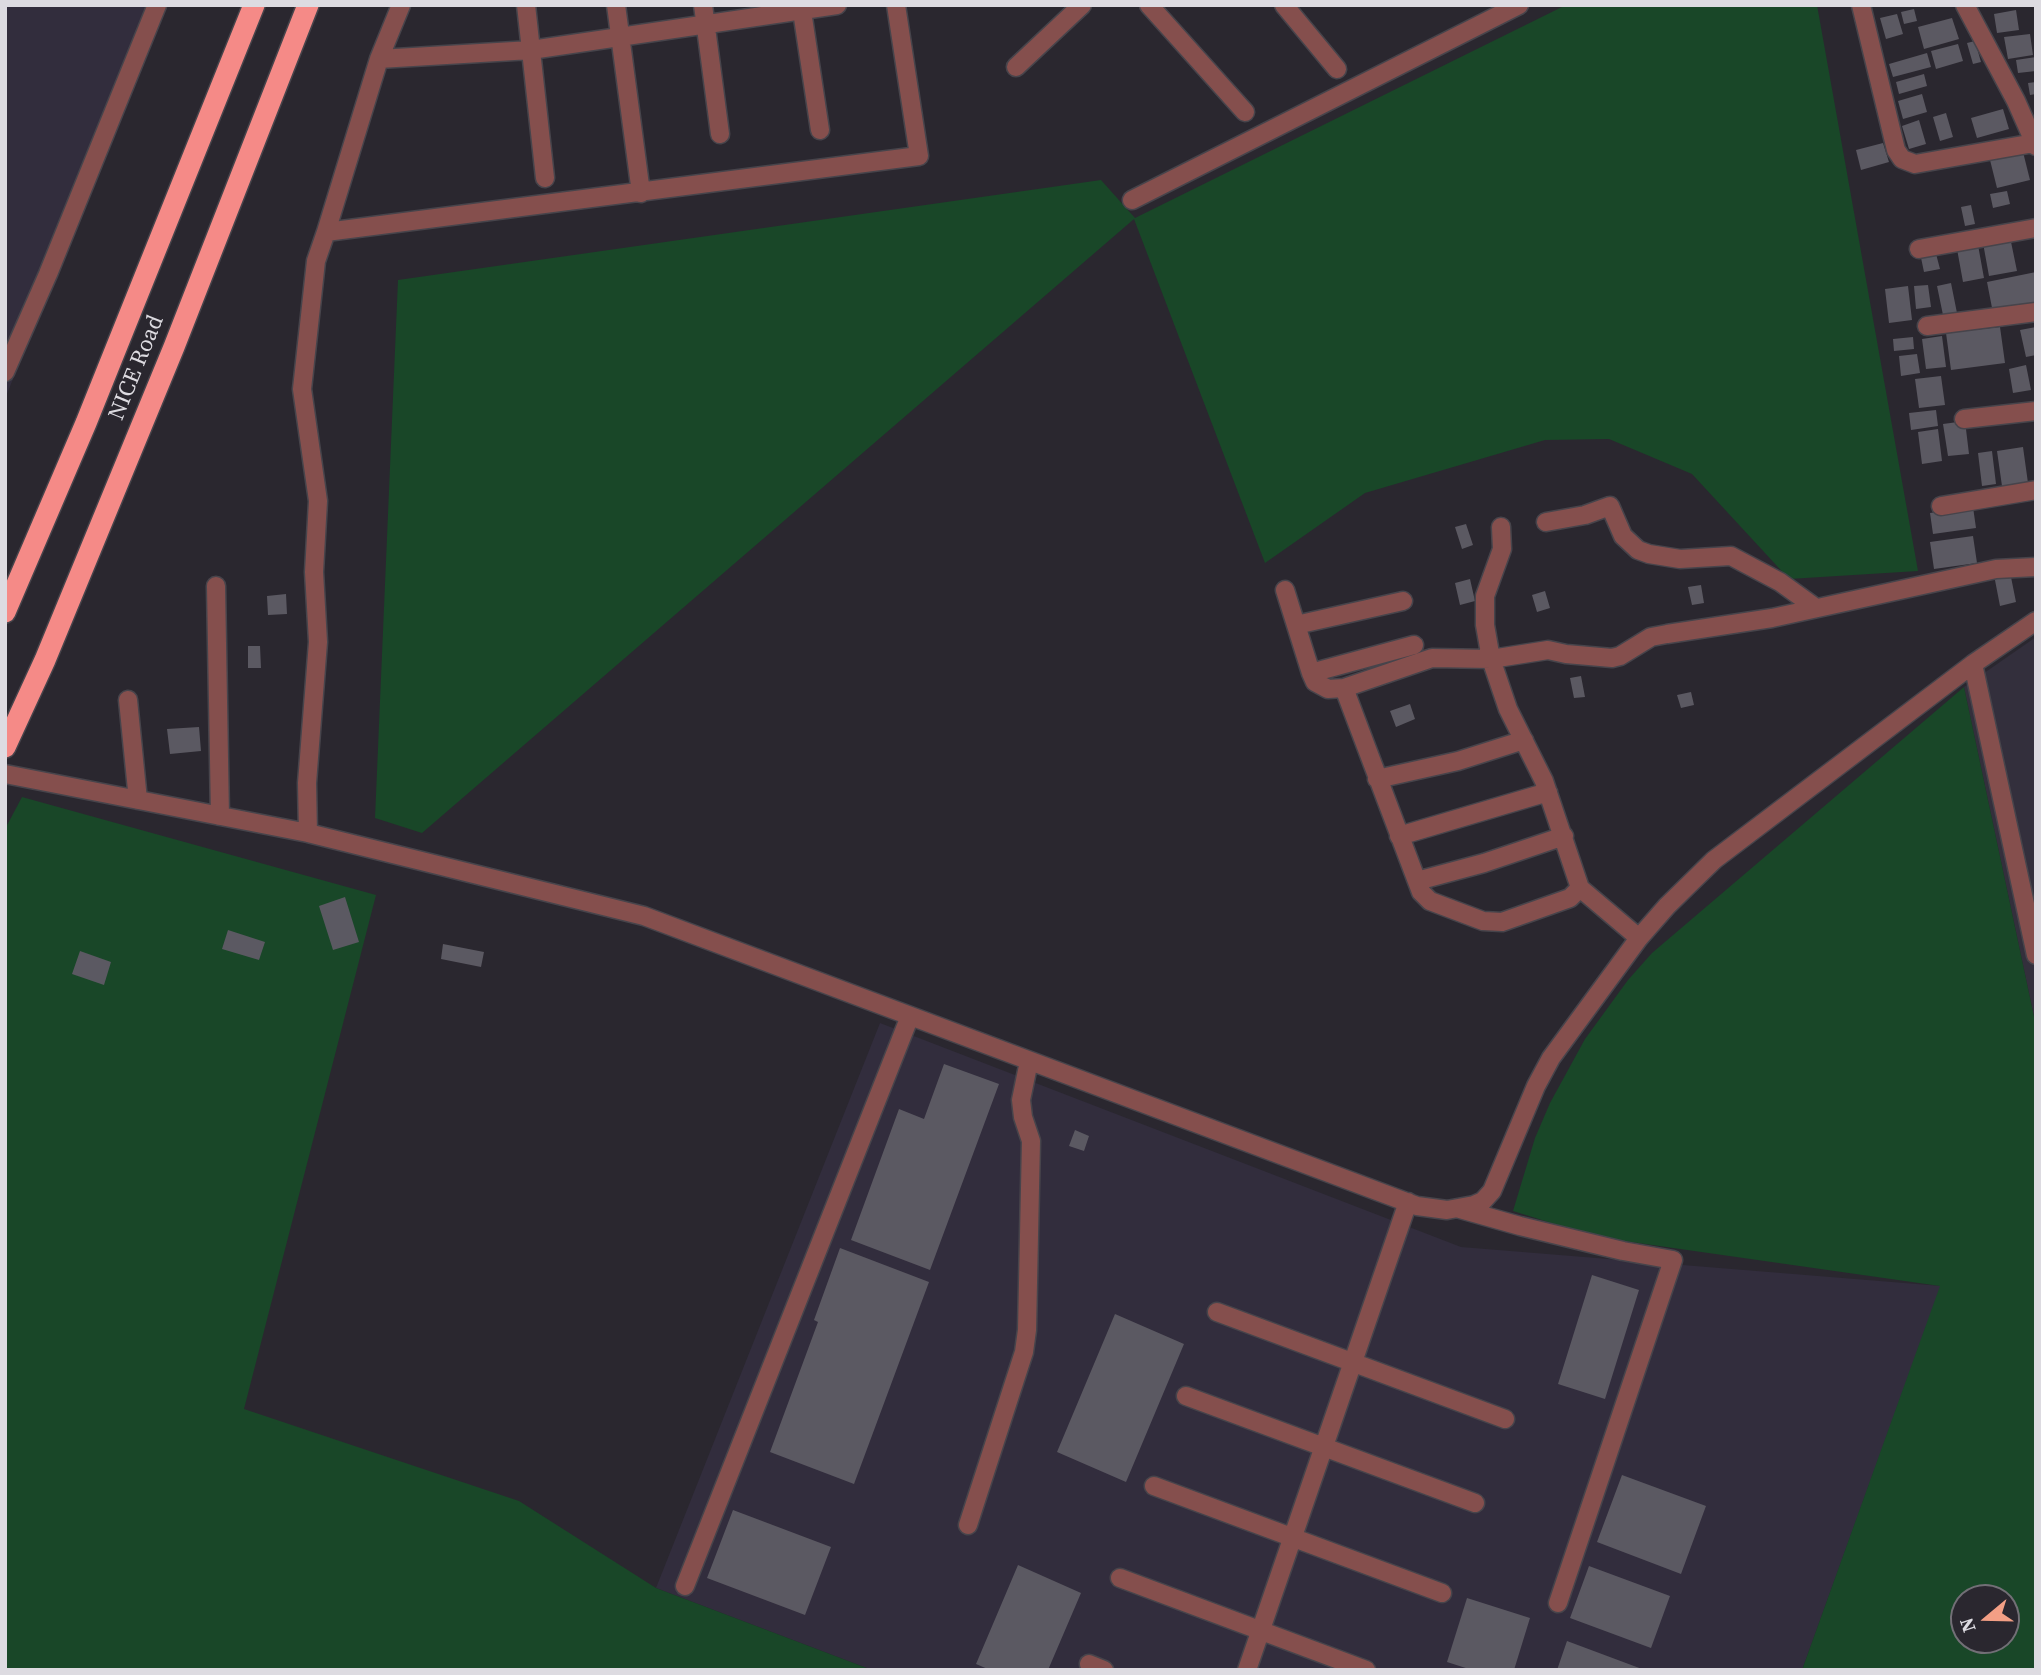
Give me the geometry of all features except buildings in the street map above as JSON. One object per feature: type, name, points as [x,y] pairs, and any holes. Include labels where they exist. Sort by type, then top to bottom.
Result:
[{"type":"highway","name":"NICE Road","points":[[5,612],[86,423],[254,5]]},
{"type":"highway","name":"NICE Road","points":[[5,747],[45,660],[169,359],[308,5]]},
{"type":"street","points":[[5,372],[48,274],[156,5]]},
{"type":"street","points":[[308,833],[307,783],[318,642],[314,572],[318,501],[302,388],[316,261],[379,59],[401,5]]},
{"type":"street","points":[[526,5],[545,178]]},
{"type":"street","points":[[616,5],[641,193]]},
{"type":"street","points":[[703,5],[720,134]]},
{"type":"street","points":[[379,59],[531,50],[837,5]]},
{"type":"street","points":[[326,232],[919,156],[897,5]]},
{"type":"street","points":[[1016,67],[1082,5]]},
{"type":"street","points":[[1149,5],[1245,112]]},
{"type":"street","points":[[1284,5],[1337,69]]},
{"type":"street","points":[[1132,200],[1499,10],[1519,5]]},
{"type":"street","points":[[1861,5],[1896,150],[1902,159],[1915,164],[2035,145],[1965,5]]},
{"type":"street","points":[[802,11],[820,130]]},
{"type":"street","points":[[1919,249],[2036,228]]},
{"type":"street","points":[[1927,326],[2036,312]]},
{"type":"street","points":[[1964,419],[2036,411]]},
{"type":"street","points":[[1941,506],[2036,489]]},
{"type":"street","points":[[1546,522],[1585,515],[1610,506],[1623,536],[1639,550],[1680,559],[1731,556],[1780,582],[1816,608]]},
{"type":"street","points":[[1501,527],[1502,549],[1485,596],[1485,625],[1491,659],[1508,709],[1548,792],[1580,888],[1639,938]]},
{"type":"street","points":[[1285,590],[1311,673],[1321,687],[1328,689],[1344,688],[1432,658],[1491,659],[1548,650],[1612,658],[1651,637],[1772,618],[1996,569],[2036,567]]},
{"type":"street","points":[[216,586],[220,816]]},
{"type":"street","points":[[1296,625],[1403,601]]},
{"type":"street","points":[[5,774],[308,833],[644,916],[1408,1202],[1434,1210],[1460,1209],[1483,1201],[1492,1191],[1536,1086],[1551,1058],[1639,938],[1667,906],[1714,860],[1973,664],[2036,621]]},
{"type":"street","points":[[1311,673],[1414,645]]},
{"type":"street","points":[[1973,664],[2035,951]]},
{"type":"street","points":[[1344,688],[1421,891],[1430,901],[1473,919],[1502,922],[1570,898],[1580,888]]},
{"type":"street","points":[[128,701],[138,800]]},
{"type":"street","points":[[1377,779],[1458,761],[1524,740]]},
{"type":"street","points":[[1399,836],[1548,792]]},
{"type":"street","points":[[1417,881],[1484,863],[1563,836]]},
{"type":"street","points":[[685,1586],[910,1016]]},
{"type":"street","points":[[968,1525],[1024,1352],[1027,1330],[1031,1141],[1021,1100],[1029,1061]]},
{"type":"street","points":[[1247,1670],[1408,1202]]},
{"type":"street","points":[[1460,1209],[1546,1233],[1673,1260],[1558,1604]]},
{"type":"street","points":[[1217,1312],[1506,1419]]},
{"type":"street","points":[[1186,1396],[1475,1503]]},
{"type":"street","points":[[1154,1486],[1442,1593]]},
{"type":"street","points":[[1120,1578],[1366,1670]]},
{"type":"shaded area","points":[[5,5],[162,5],[5,399]]},
{"type":"shaded area","points":[[2036,637],[2036,1026],[1964,687]]},
{"type":"shaded area","points":[[880,1023],[1461,1247],[1941,1286],[1802,1670],[872,1670],[656,1588]]},
{"type":"green space","points":[[1566,5],[1817,5],[1918,571],[1789,579],[1692,474],[1609,439],[1545,440],[1365,493],[1265,563],[1134,219],[422,833],[375,818],[398,280],[1101,180],[1135,218]]},
{"type":"green space","points":[[1964,687],[2036,1026],[2036,1670],[1802,1670],[1940,1286],[1596,1237],[1513,1211],[1535,1138],[1550,1103],[1585,1039],[1628,980],[1652,953]]},
{"type":"green space","points":[[22,797],[376,895],[244,1409],[519,1501],[656,1588],[872,1670],[5,1670],[5,829]]}]
